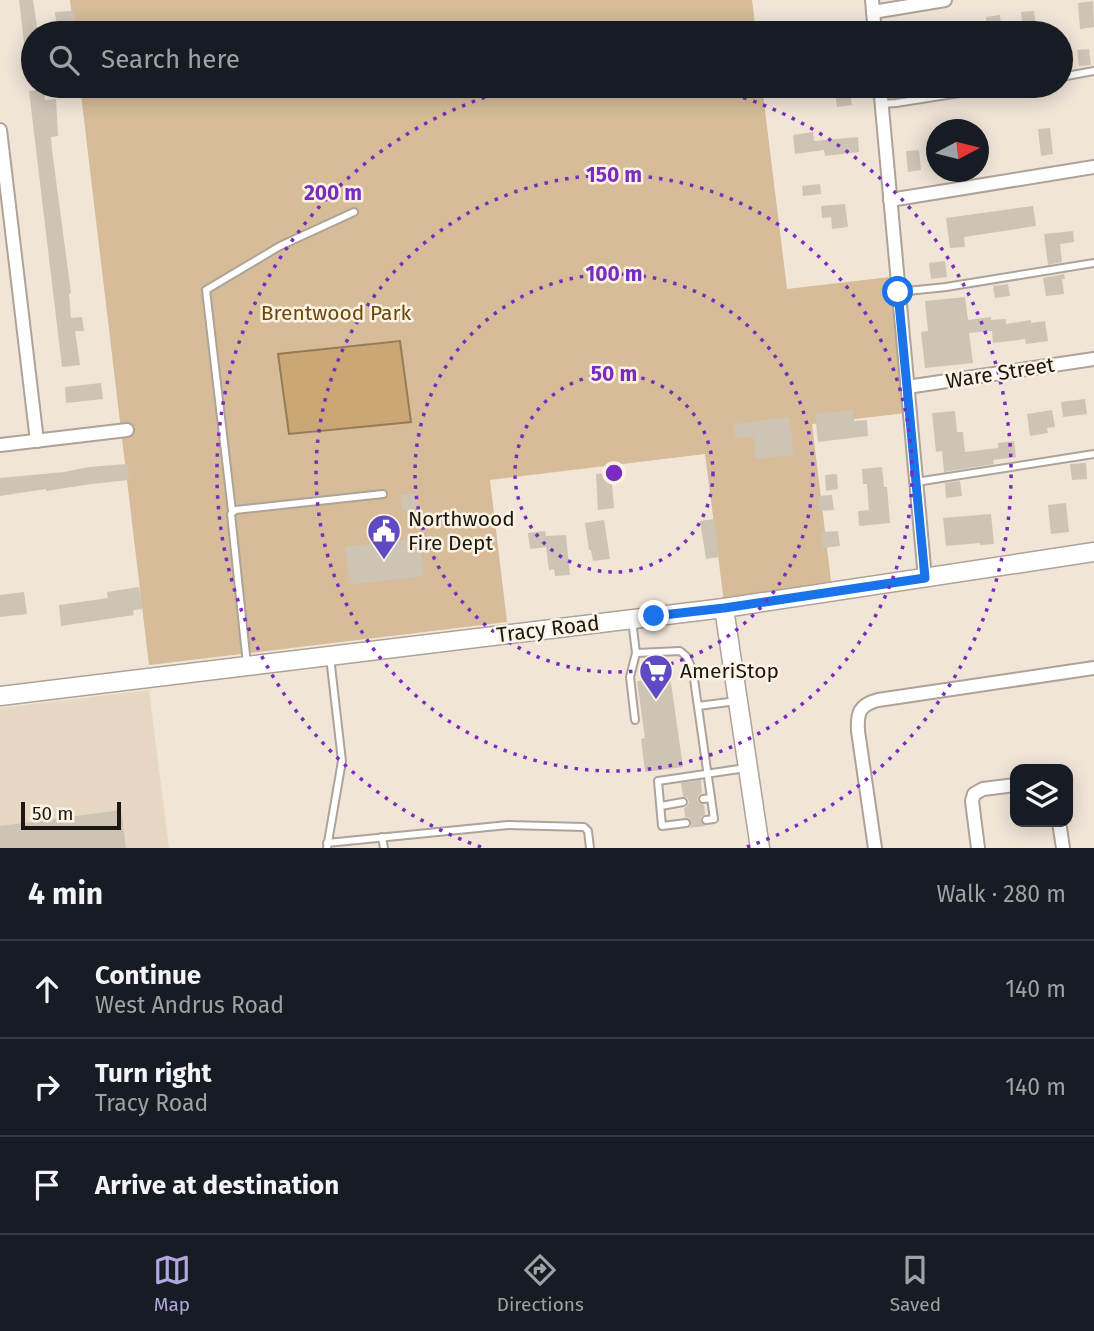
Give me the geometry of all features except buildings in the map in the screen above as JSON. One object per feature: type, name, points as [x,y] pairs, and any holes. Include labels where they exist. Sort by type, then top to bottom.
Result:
[{"type":"street","points":[[873,6],[945,0]]},
{"type":"street","points":[[881,98],[925,578]]},
{"type":"street","points":[[0,130],[37,441]]},
{"type":"street","points":[[890,200],[1094,167]]},
{"type":"street","name":"Ware Street","points":[[906,387],[1094,359]]},
{"type":"street","points":[[0,445],[127,430]]},
{"type":"street","name":"Tracy Road","points":[[0,696],[724,608],[1094,552]]},
{"type":"street","points":[[724,608],[760,848]]},
{"type":"street","points":[[875,848],[858,731],[858,714],[865,704],[1094,668]]},
{"type":"street","points":[[978,848],[972,801],[974,794],[983,789],[1010,786]]},
{"type":"street","points":[[1060,827],[1063,848]]},
{"type":"lane","points":[[1073,75],[1094,71]]},
{"type":"lane","points":[[881,104],[922,98]]},
{"type":"lane","points":[[247,666],[206,290],[280,246],[354,212]]},
{"type":"lane","points":[[898,292],[1094,263]]},
{"type":"lane","points":[[916,482],[1094,454]]},
{"type":"lane","points":[[232,511],[383,494]]},
{"type":"lane","points":[[632,618],[636,653],[630,677],[635,720]]},
{"type":"lane","points":[[636,653],[680,651],[687,657],[693,672],[698,706],[707,774],[707,799],[714,819],[706,820]]},
{"type":"lane","points":[[330,655],[342,761],[327,846],[508,825],[584,827],[588,831],[590,848]]},
{"type":"lane","points":[[698,706],[738,701]]},
{"type":"lane","points":[[686,823],[662,826],[658,781],[748,768]]},
{"type":"lane","points":[[661,806],[684,802]]},
{"type":"lane","points":[[382,838],[384,848]]},
{"type":"shaded area","points":[[400,341],[411,422],[289,434],[278,354]]},
{"type":"shaded area","points":[[149,690],[169,848],[0,848],[0,708]]},
{"type":"green space","points":[[70,0],[752,0],[755,21],[73,21]]},
{"type":"green space","name":"Brentwood Park","points":[[81,98],[763,98],[787,289],[890,277],[906,413],[812,424],[832,589],[724,602],[705,454],[490,480],[507,622],[149,665]]},
{"type":"place","name":"Northwood Fire Dept","points":[[384,561]]},
{"type":"place","name":"AmeriStop","points":[[656,701]]},
{"type":"route","points":[[654,616],[925,578],[898,292]]}]
